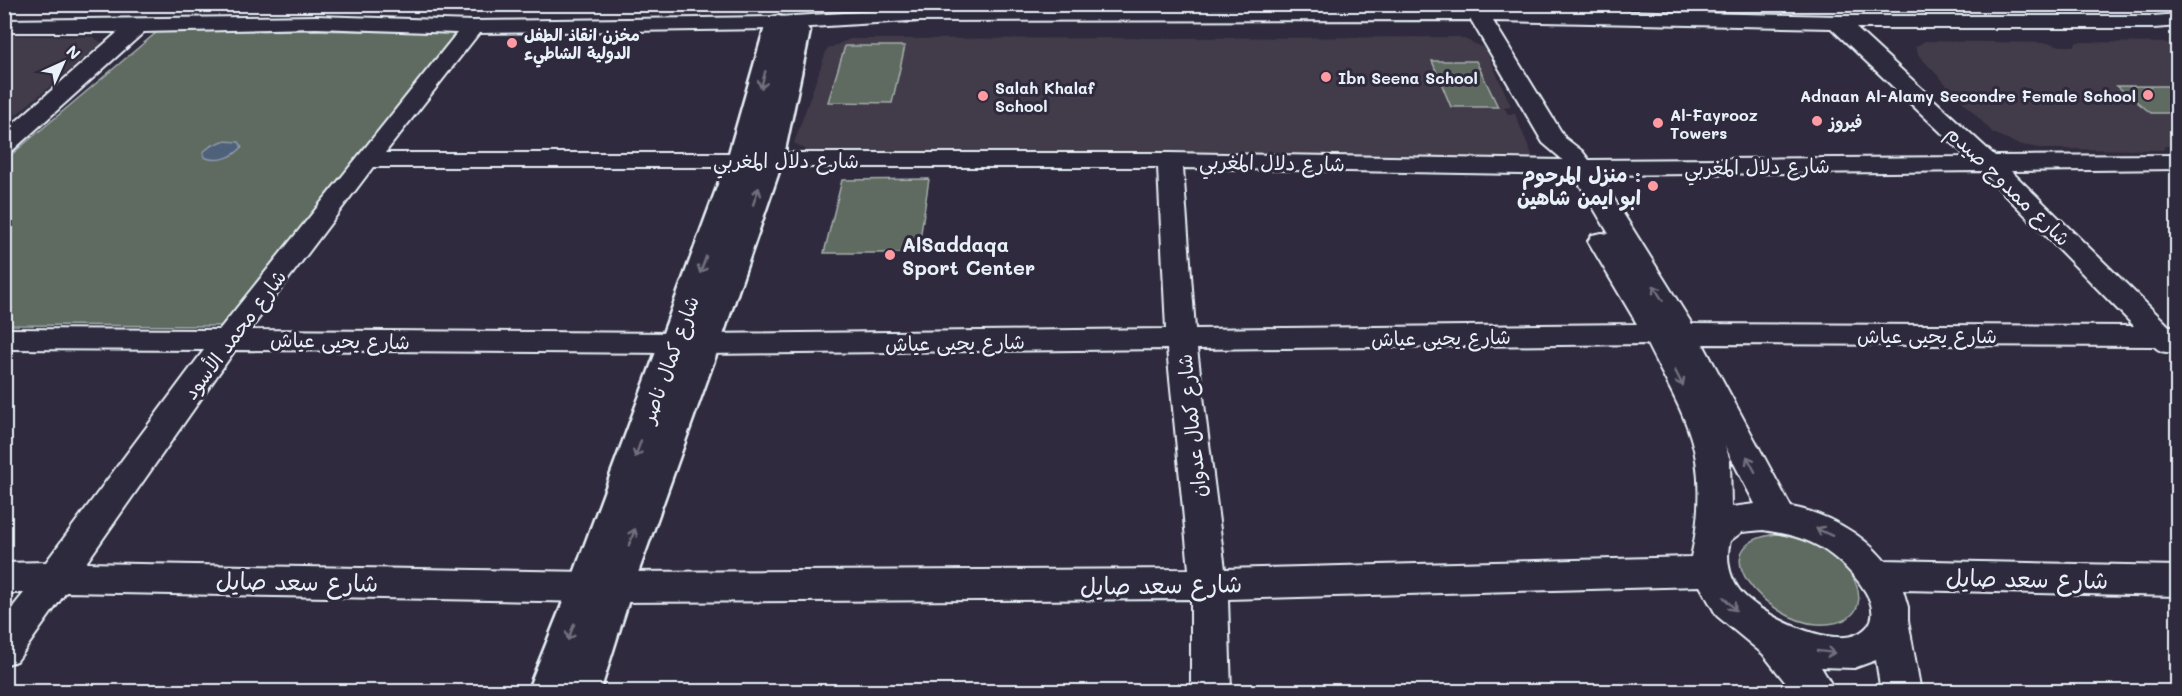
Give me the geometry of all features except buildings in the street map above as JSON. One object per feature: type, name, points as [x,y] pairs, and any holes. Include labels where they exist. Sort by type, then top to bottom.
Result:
[{"type":"main road","name":"شارع كمال ناصر","points":[[549,692],[601,587],[689,344],[755,160],[789,23]]},
{"type":"main road","name":"شارع كمال ناصر","points":[[578,692],[601,587]]},
{"type":"street","points":[[316,22],[332,4]]},
{"type":"street","points":[[2171,4],[2178,10]]},
{"type":"street","points":[[4,26],[316,22],[473,27],[789,23],[917,10],[1478,14],[1837,22],[2154,22],[2178,20]]},
{"type":"street","points":[[1478,14],[1503,52],[1778,516]]},
{"type":"street","name":"شارع ممدوح صيدم","points":[[1837,22],[1989,164],[2172,341]]},
{"type":"street","points":[[4,145],[138,26]]},
{"type":"street","name":"شارع محمد الأسود","points":[[4,649],[59,577],[228,339],[366,160],[473,27]]},
{"type":"street","name":"شارع دلال المغربي","points":[[366,160],[1565,160],[1989,164],[2178,162]]},
{"type":"street","name":"شارع كمال عدوان","points":[[1170,160],[1181,340],[1209,584],[1211,692]]},
{"type":"street","points":[[1670,334],[1713,460],[1715,533],[1708,550],[1710,571],[1721,594],[1735,609],[1770,635],[1817,692]]},
{"type":"street","name":"شارع يحيى عياش","points":[[4,339],[689,344],[1670,334],[2172,341]]},
{"type":"street","points":[[1715,533],[1730,522],[1752,516],[1778,516],[1806,523],[1833,536],[1858,554],[1877,575],[1888,598],[1889,620],[1901,692]]},
{"type":"street","name":"شارع سعد صايل","points":[[4,578],[59,577],[601,587],[1209,584],[1710,571]]},
{"type":"street","name":"شارع سعد صايل","points":[[1877,575],[2178,581]]},
{"type":"street","points":[[1770,635],[1802,648],[1833,654],[1861,650],[1880,638],[1889,620]]},
{"type":"shaded area","points":[[5,35],[93,37],[102,43],[5,124]]},
{"type":"shaded area","points":[[1459,37],[1485,48],[1511,106],[1504,107],[1508,114],[1515,114],[1533,157],[810,152],[794,143],[827,49],[850,39]]},
{"type":"shaded area","points":[[1925,41],[2049,43],[2061,46],[2074,46],[2077,42],[2177,43],[2177,146],[2165,146],[2163,150],[2043,149],[2017,144],[1993,133],[1919,56],[1915,47]]},
{"type":"green space","points":[[308,30],[457,33],[221,326],[5,325],[5,160],[157,32]]},
{"type":"green space","points":[[845,46],[905,46],[892,103],[828,102]]},
{"type":"green space","points":[[1432,61],[1476,61],[1498,107],[1451,107]]},
{"type":"green space","points":[[2117,86],[2177,86],[2177,113],[2151,113]]},
{"type":"green space","points":[[929,179],[918,253],[824,253],[842,180]]},
{"type":"green space","points":[[1777,534],[1813,543],[1832,554],[1844,565],[1853,577],[1858,589],[1859,600],[1855,610],[1848,618],[1835,623],[1817,624],[1798,620],[1779,610],[1748,582],[1741,566],[1742,552],[1753,541]]},
{"type":"water","points":[[223,141],[239,142],[242,147],[225,158],[214,160],[204,157],[203,152]]},
{"type":"place","name":"مخزن انقاذ الطفل الدولية الشاطيء","points":[[512,43]]},
{"type":"place","name":"Ibn Seena School","points":[[1326,77]]},
{"type":"place","name":"Adnaan Al-Alamy Secondre Female School","points":[[2148,95]]},
{"type":"place","name":"Salah Khalaf School","points":[[983,96]]},
{"type":"place","name":"فيروز","points":[[1817,121]]},
{"type":"place","name":"Al-Fayrooz Towers","points":[[1658,123]]},
{"type":"place","name":"منزل المرحوم : ابو ايمن شاهين","points":[[1653,186]]},
{"type":"place","name":"AlSaddaqa Sport Center","points":[[890,255]]}]
